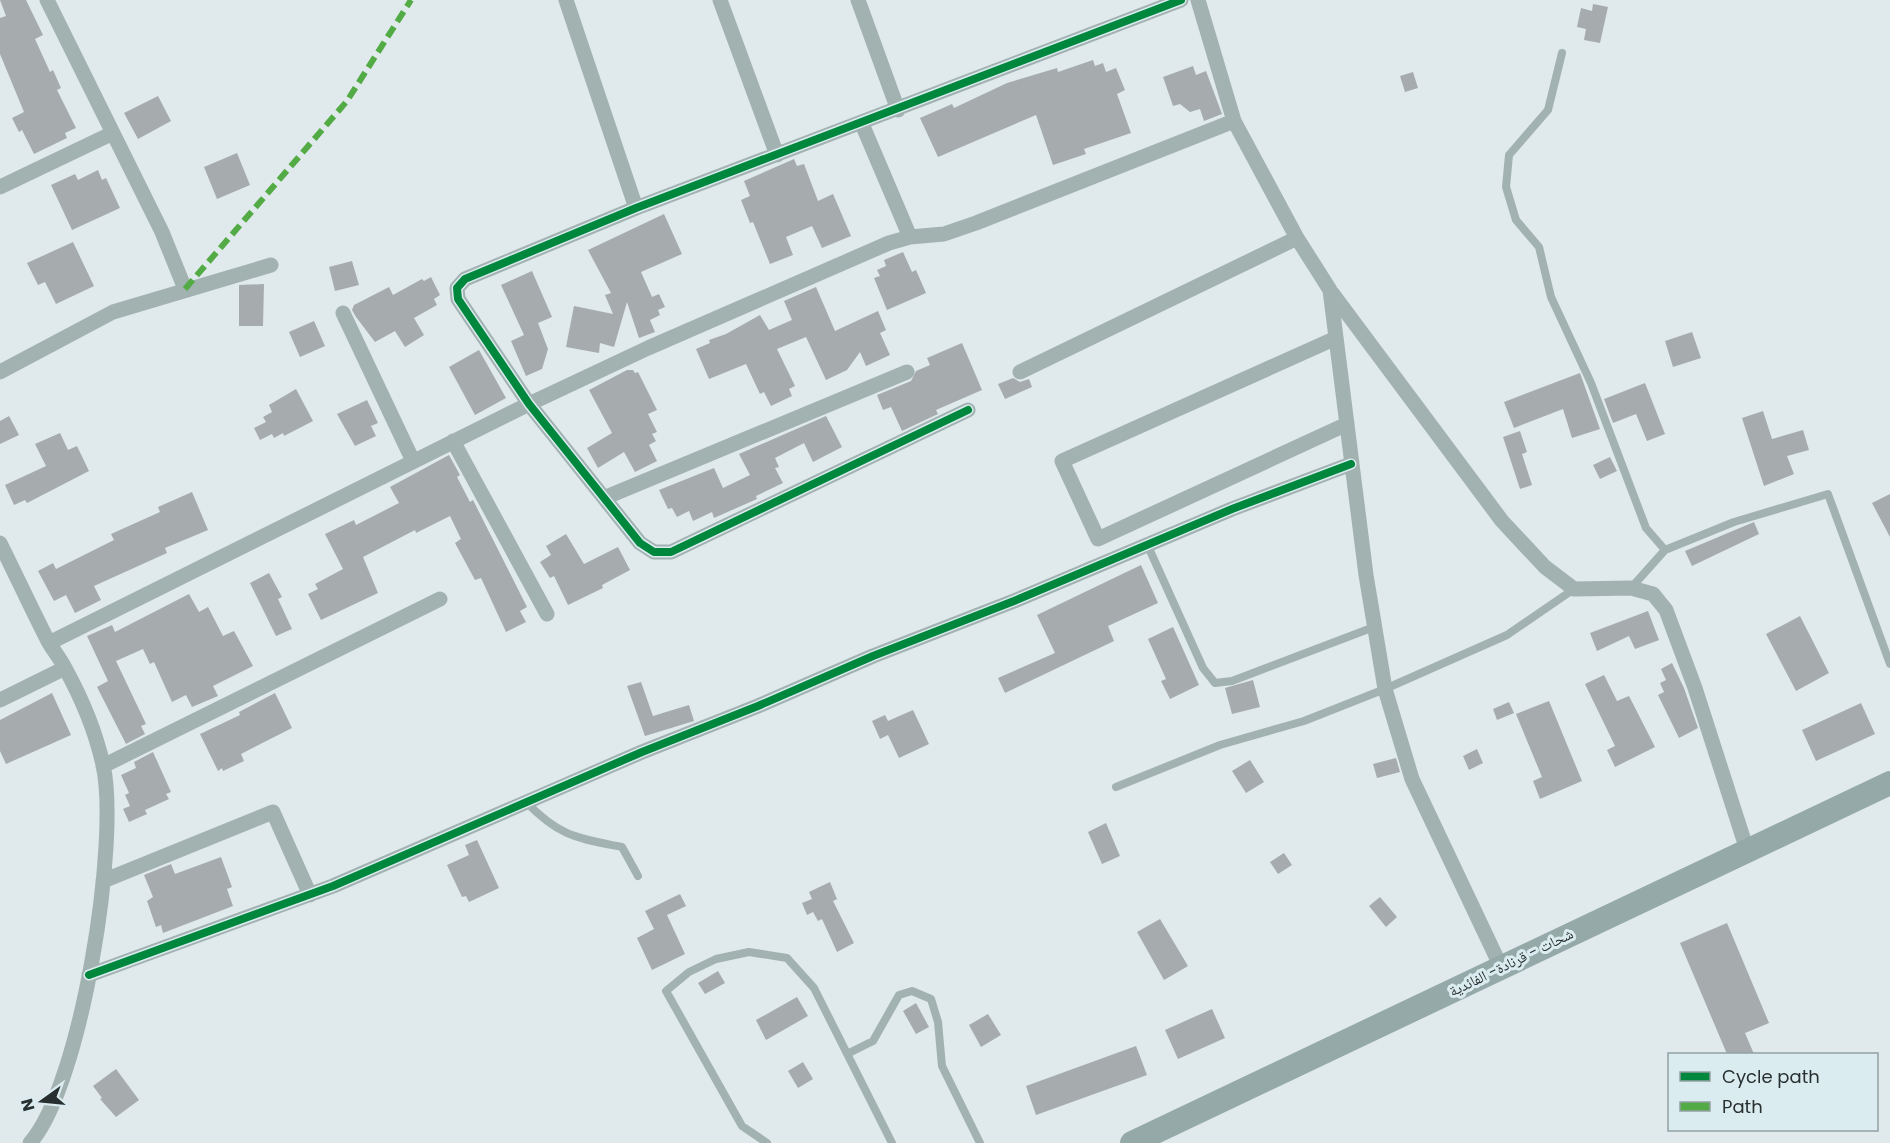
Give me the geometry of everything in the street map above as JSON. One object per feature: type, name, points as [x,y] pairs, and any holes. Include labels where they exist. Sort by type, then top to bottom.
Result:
[{"type":"main road","name":"شحات - قرنادة- الفائدية","points":[[1132,1143],[1890,783]]},
{"type":"street","points":[[47,0],[162,232],[185,289]]},
{"type":"street","points":[[566,0],[636,208]]},
{"type":"street","points":[[720,0],[777,155]]},
{"type":"street","points":[[858,0],[898,110]]},
{"type":"street","points":[[968,410],[671,552],[654,552],[640,543],[529,404],[458,299],[458,288],[465,279],[636,208],[862,124],[1181,0]]},
{"type":"street","points":[[1198,0],[1234,121],[1296,238],[1330,290],[1518,541],[1545,567],[1574,589],[1631,588],[1653,594],[1666,610],[1695,688],[1747,850]]},
{"type":"street","points":[[49,643],[413,460],[692,329],[889,243],[909,237],[944,234],[976,223],[1234,121]]},
{"type":"street","points":[[862,124],[909,237]]},
{"type":"street","points":[[0,187],[113,133]]},
{"type":"street","points":[[1020,372],[1296,238]]},
{"type":"street","points":[[0,372],[113,312],[271,265]]},
{"type":"street","points":[[1330,290],[1351,464],[1385,689],[1412,779],[1501,967]]},
{"type":"street","points":[[343,313],[413,460]]},
{"type":"street","points":[[1336,338],[1062,461],[1098,539],[1347,424]]},
{"type":"street","points":[[604,498],[907,372]]},
{"type":"street","points":[[453,441],[547,614]]},
{"type":"street","points":[[89,975],[310,895],[526,802],[1147,543],[1351,464]]},
{"type":"street","points":[[0,543],[49,643],[65,668],[94,734],[103,766],[109,816],[103,881],[89,975],[57,1098],[30,1143]]},
{"type":"street","points":[[103,766],[440,599]]},
{"type":"street","points":[[0,700],[65,668]]},
{"type":"street","points":[[103,881],[273,812],[310,895]]},
{"type":"lane","points":[[1562,53],[1548,110],[1509,154],[1506,187],[1516,220],[1539,247],[1551,297],[1590,383],[1646,528],[1665,550]]},
{"type":"lane","points":[[1631,588],[1665,550],[1734,522],[1828,494],[1890,664]]},
{"type":"lane","points":[[1147,543],[1203,668],[1215,683],[1232,681],[1374,627]]},
{"type":"lane","points":[[1116,786],[1220,745],[1304,721],[1385,689],[1507,636],[1574,589]]},
{"type":"lane","points":[[526,802],[548,824],[570,836],[622,847],[638,876]]},
{"type":"lane","points":[[767,1143],[742,1126],[666,991],[689,972],[716,959],[749,952],[787,958],[814,988],[892,1143]]},
{"type":"lane","points":[[847,1054],[873,1041],[899,995],[912,990],[931,999],[938,1022],[942,1066],[980,1143]]},
{"type":"building","points":[[0,0],[26,0],[43,35],[35,39],[50,72],[53,70],[61,88],[57,90],[76,128],[65,133],[67,138],[34,154],[22,130],[19,132],[12,118],[24,112],[0,54],[0,18],[6,16]]},
{"type":"building","points":[[1593,4],[1608,7],[1600,43],[1584,40],[1586,29],[1577,27],[1581,8],[1592,11]]},
{"type":"building","points":[[1093,60],[1095,66],[1103,63],[1106,72],[1116,68],[1125,90],[1117,94],[1131,133],[1084,149],[1086,154],[1053,165],[1036,115],[938,157],[920,118],[952,104],[954,108],[1007,83],[1057,68],[1058,72]]},
{"type":"building","points":[[1193,66],[1196,75],[1206,71],[1222,114],[1204,121],[1200,109],[1190,112],[1180,104],[1173,106],[1163,77]]},
{"type":"building","points":[[1413,72],[1418,88],[1405,92],[1400,76]]},
{"type":"building","points":[[158,96],[171,121],[138,139],[124,113]]},
{"type":"building","points":[[237,153],[250,185],[217,199],[204,167]]},
{"type":"building","points":[[794,159],[797,166],[804,164],[818,201],[833,194],[851,236],[822,248],[812,226],[786,237],[793,255],[770,264],[753,222],[750,223],[741,200],[750,196],[744,181]]},
{"type":"building","points":[[98,170],[102,180],[106,178],[120,208],[72,230],[51,185],[75,174],[78,180]]},
{"type":"building","points":[[664,214],[682,254],[641,272],[652,297],[659,294],[665,307],[658,310],[660,315],[650,320],[655,332],[639,338],[627,302],[614,347],[600,343],[599,353],[566,347],[574,306],[613,314],[605,295],[611,293],[588,250]]},
{"type":"building","points":[[73,242],[94,286],[56,304],[45,282],[38,285],[27,263]]},
{"type":"building","points":[[903,252],[912,272],[916,270],[926,293],[887,310],[874,278],[880,276],[877,270],[886,266],[884,260]]},
{"type":"building","points":[[352,261],[359,285],[335,291],[329,267]]},
{"type":"building","points":[[532,271],[552,317],[538,323],[548,349],[542,369],[526,376],[511,341],[524,335],[501,285]]},
{"type":"building","points":[[431,277],[440,295],[434,299],[437,305],[414,318],[424,335],[405,347],[395,331],[375,342],[352,310],[354,305],[389,287],[393,295],[422,279],[424,281]]},
{"type":"building","points":[[264,284],[263,326],[239,326],[239,285]]},
{"type":"building","points":[[816,287],[835,331],[878,311],[886,330],[880,333],[890,355],[866,366],[860,352],[847,370],[826,380],[806,337],[777,349],[795,386],[789,389],[792,396],[771,406],[764,392],[760,394],[746,364],[709,379],[696,349],[710,343],[709,340],[726,334],[760,315],[769,330],[792,320],[784,301]]},
{"type":"building","points":[[314,321],[325,346],[300,357],[289,332]]},
{"type":"building","points":[[1692,332],[1701,358],[1673,367],[1665,341]]},
{"type":"building","points":[[962,343],[982,390],[936,410],[938,414],[902,431],[891,407],[883,410],[877,395],[911,381],[916,371],[930,365],[927,358]]},
{"type":"building","points":[[479,350],[506,398],[475,415],[449,367]]},
{"type":"building","points":[[627,370],[638,372],[657,410],[648,414],[657,432],[652,434],[656,441],[649,445],[657,461],[635,472],[624,452],[598,468],[587,448],[612,433],[589,390]]},
{"type":"building","points":[[1580,373],[1600,429],[1572,438],[1563,409],[1514,428],[1504,402]]},
{"type":"building","points":[[1013,378],[1020,382],[1029,379],[1032,387],[1005,399],[998,384]]},
{"type":"building","points":[[1645,383],[1665,434],[1647,441],[1636,414],[1613,423],[1604,399]]},
{"type":"building","points":[[296,389],[313,421],[284,436],[283,433],[274,438],[272,434],[260,440],[254,428],[266,422],[263,417],[272,412],[269,405]]},
{"type":"building","points":[[367,400],[378,423],[371,426],[376,436],[355,446],[337,414]]},
{"type":"building","points":[[1763,411],[1772,439],[1803,430],[1809,450],[1787,456],[1794,474],[1764,486],[1742,418]]},
{"type":"building","points":[[9,416],[19,435],[0,444],[0,421]]},
{"type":"building","points":[[826,416],[842,447],[813,462],[804,443],[775,458],[779,467],[775,468],[783,483],[756,496],[757,499],[714,518],[712,512],[693,521],[689,511],[677,517],[672,508],[668,509],[659,490],[714,468],[723,488],[750,475],[739,454]]},
{"type":"building","points":[[1520,431],[1527,452],[1522,454],[1532,485],[1520,489],[1503,437]]},
{"type":"building","points":[[60,433],[68,450],[77,446],[89,471],[27,503],[25,500],[14,505],[5,485],[46,466],[35,444]]},
{"type":"building","points":[[449,455],[460,475],[457,477],[470,502],[473,500],[527,607],[520,611],[526,622],[506,632],[481,578],[475,580],[455,543],[461,539],[450,516],[416,533],[415,530],[363,557],[378,593],[321,620],[308,594],[318,589],[315,584],[343,569],[325,534],[354,520],[356,525],[399,503],[390,487]]},
{"type":"building","points":[[1610,457],[1617,471],[1600,479],[1593,465]]},
{"type":"building","points":[[192,492],[208,530],[165,548],[167,553],[94,586],[101,600],[75,613],[66,595],[54,601],[38,571],[53,563],[56,569],[114,540],[111,534],[160,512],[158,507]]},
{"type":"building","points":[[1890,494],[1890,537],[1872,503]]},
{"type":"building","points":[[1754,522],[1759,534],[1692,566],[1685,551]]},
{"type":"building","points":[[566,534],[584,564],[618,547],[630,570],[602,585],[603,588],[568,605],[554,576],[550,578],[540,562],[551,555],[546,546]]},
{"type":"building","points":[[1141,565],[1158,603],[1108,626],[1114,641],[1005,693],[998,678],[1055,653],[1037,615]]},
{"type":"building","points":[[269,573],[282,597],[278,599],[292,629],[276,636],[250,583]]},
{"type":"building","points":[[189,594],[199,612],[208,607],[223,636],[234,631],[253,666],[213,686],[218,696],[192,707],[186,695],[172,702],[154,662],[150,664],[143,649],[116,661],[146,724],[141,726],[145,734],[126,744],[97,687],[108,681],[87,636],[112,625],[115,632]]},
{"type":"building","points":[[1648,611],[1659,640],[1635,649],[1629,636],[1597,651],[1590,633]]},
{"type":"building","points":[[1800,616],[1829,673],[1796,691],[1766,634]]},
{"type":"building","points":[[1173,627],[1199,685],[1170,699],[1161,681],[1166,679],[1148,639]]},
{"type":"building","points":[[1672,663],[1684,688],[1698,728],[1679,738],[1658,695],[1664,692],[1660,683],[1666,680],[1661,669]]},
{"type":"building","points":[[1604,675],[1617,701],[1629,696],[1655,747],[1615,767],[1607,750],[1615,746],[1585,684]]},
{"type":"building","points":[[1253,680],[1260,707],[1232,714],[1225,688]]},
{"type":"building","points":[[641,682],[653,716],[689,705],[694,721],[645,736],[627,686]]},
{"type":"building","points":[[52,693],[71,735],[6,764],[0,751],[0,720]]},
{"type":"building","points":[[275,693],[292,728],[241,754],[244,761],[218,771],[200,734],[240,715],[239,712]]},
{"type":"building","points":[[1549,701],[1582,781],[1540,799],[1533,781],[1542,777],[1516,714]]},
{"type":"building","points":[[1509,702],[1514,713],[1497,720],[1493,709]]},
{"type":"building","points":[[1861,703],[1875,734],[1816,761],[1802,730]]},
{"type":"building","points":[[913,710],[929,744],[899,758],[888,735],[880,739],[872,721],[885,715],[888,721]]},
{"type":"building","points":[[1477,749],[1483,763],[1469,770],[1463,756]]},
{"type":"building","points":[[153,752],[171,792],[166,794],[169,799],[145,810],[147,814],[129,822],[123,809],[130,806],[125,795],[129,793],[121,775],[136,768],[134,762]]},
{"type":"building","points":[[1396,758],[1400,772],[1377,778],[1373,764]]},
{"type":"building","points":[[1250,760],[1264,782],[1246,793],[1232,771]]},
{"type":"building","points":[[1106,823],[1120,856],[1102,864],[1088,832]]},
{"type":"building","points":[[477,840],[499,888],[469,902],[466,896],[462,897],[447,865],[469,855],[465,845]]},
{"type":"building","points":[[1284,853],[1292,865],[1278,874],[1270,862]]},
{"type":"building","points":[[221,857],[232,887],[227,889],[233,906],[163,933],[161,925],[156,927],[147,901],[153,897],[144,875],[171,864],[175,874]]},
{"type":"building","points":[[830,882],[837,899],[833,901],[854,943],[837,952],[822,919],[818,921],[813,912],[807,915],[802,903],[812,899],[809,892]]},
{"type":"building","points":[[680,894],[686,906],[667,915],[685,954],[652,970],[637,938],[654,929],[645,911]]},
{"type":"building","points":[[1380,897],[1397,917],[1386,927],[1369,906]]},
{"type":"building","points":[[1160,919],[1188,966],[1164,980],[1137,932]]},
{"type":"building","points":[[1727,923],[1769,1023],[1745,1033],[1754,1053],[1727,1053],[1680,943]]},
{"type":"building","points":[[718,971],[725,983],[705,994],[698,983]]},
{"type":"building","points":[[797,997],[808,1016],[766,1040],[756,1020]]},
{"type":"building","points":[[916,1003],[929,1027],[916,1034],[903,1011]]},
{"type":"building","points":[[1212,1009],[1225,1038],[1178,1059],[1165,1030]]},
{"type":"building","points":[[988,1014],[1001,1035],[981,1047],[969,1025]]},
{"type":"building","points":[[1136,1046],[1147,1075],[1036,1115],[1026,1086]]},
{"type":"building","points":[[803,1062],[813,1079],[798,1088],[788,1071]]},
{"type":"building","points":[[116,1069],[139,1100],[116,1117],[100,1099],[102,1098],[93,1086]]},
{"type":"marked path","points":[[185,289],[347,101],[411,0]]},
{"type":"cycle path","points":[[968,410],[671,552],[654,552],[640,543],[529,404],[458,299],[457,288],[465,279],[636,208],[1181,0]]},
{"type":"cycle path","points":[[89,975],[333,886],[642,752],[758,706],[873,656],[1014,601],[1232,509],[1351,464]]}]
